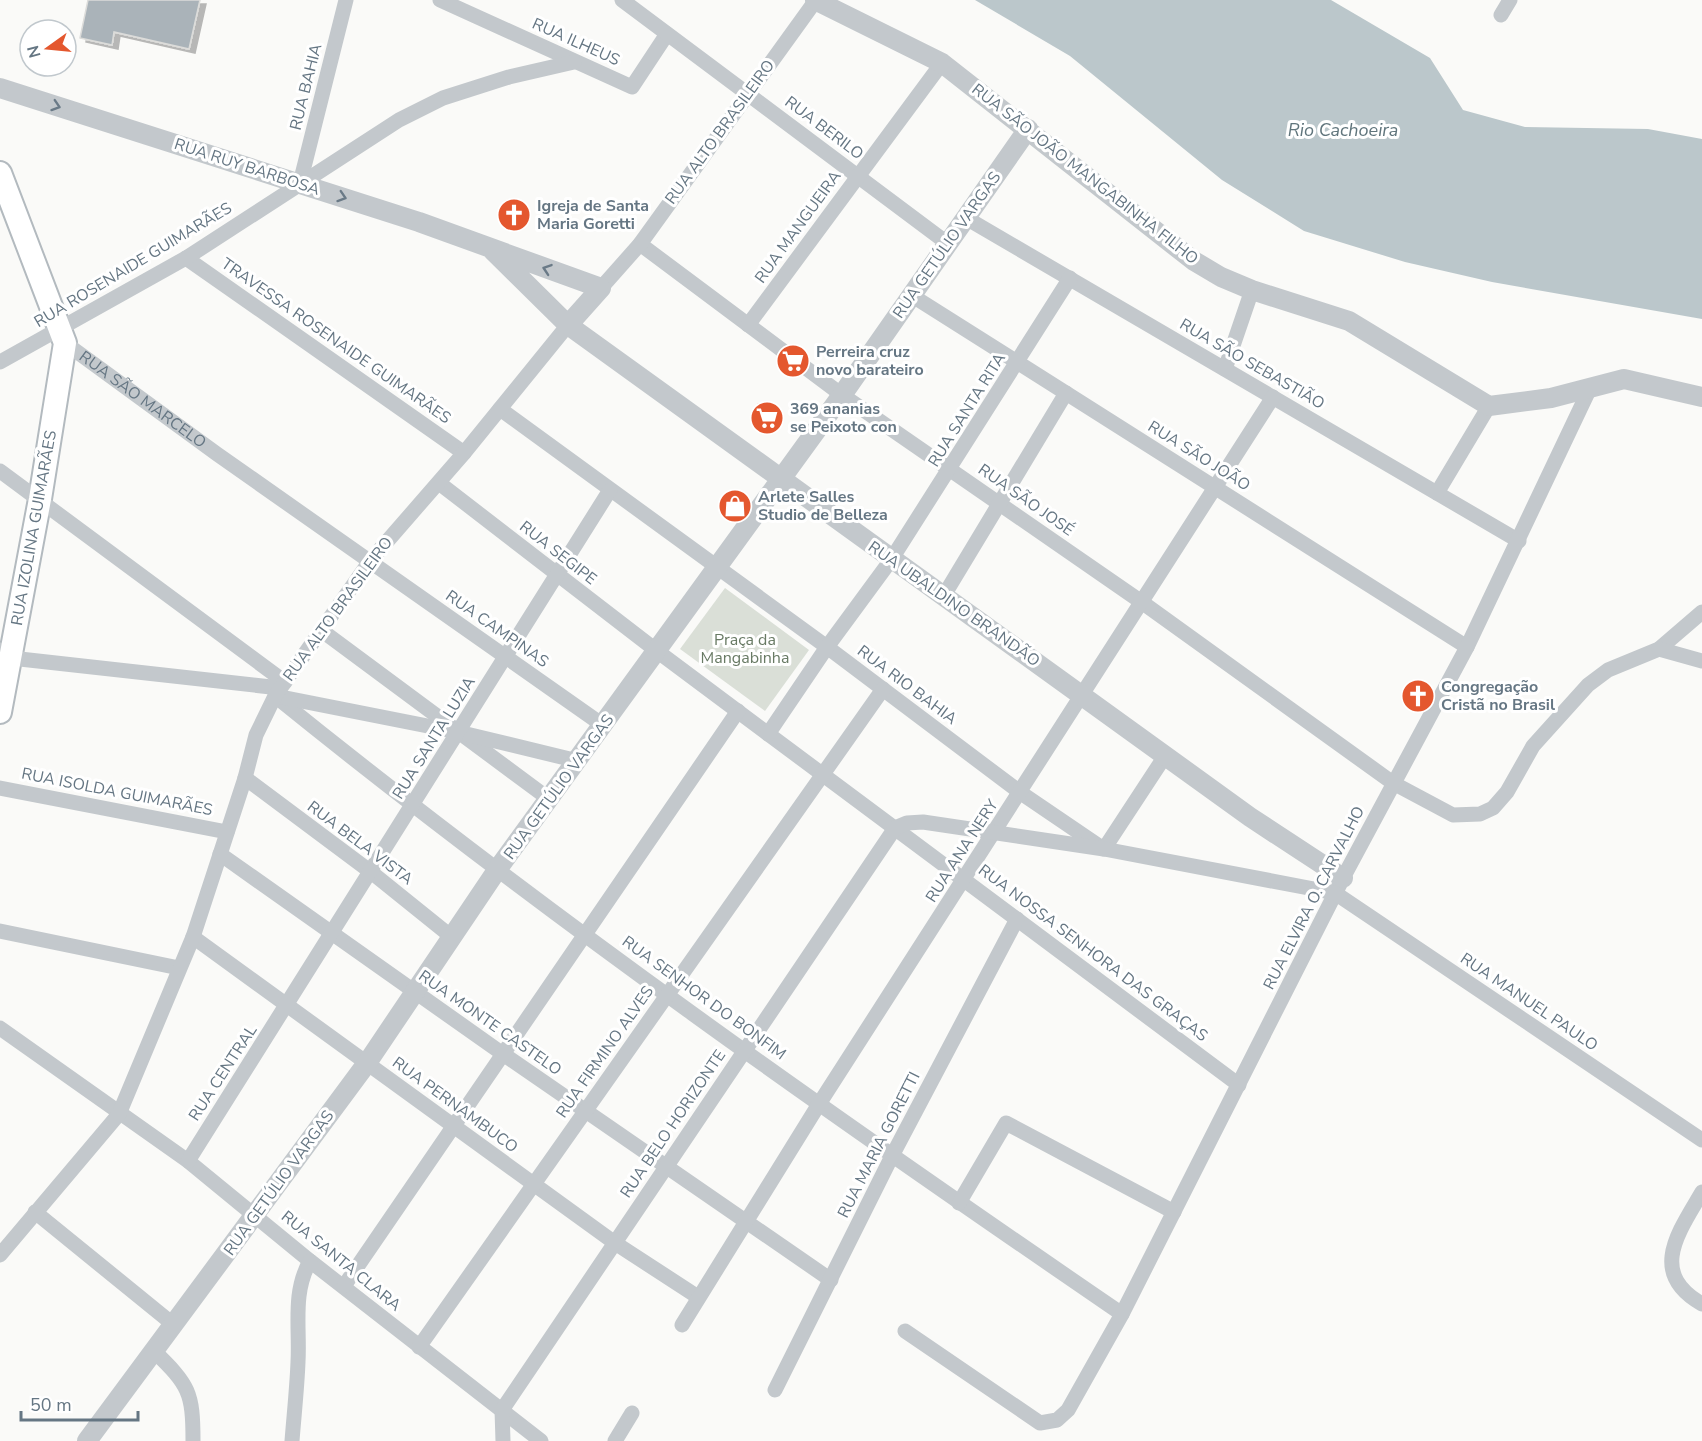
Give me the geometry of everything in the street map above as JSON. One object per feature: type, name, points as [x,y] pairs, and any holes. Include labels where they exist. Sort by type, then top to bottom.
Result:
[{"type":"main road","points":[[0,173],[63,337]]},
{"type":"main road","name":"RUA IZOLINA GUIMARÃES","points":[[0,712],[5,654],[40,499],[63,337]]},
{"type":"street","name":"RUA BAHIA","points":[[300,183],[346,0]]},
{"type":"street","name":"RUA ILHEUS","points":[[440,0],[632,87],[667,34]]},
{"type":"street","name":"RUA BERILO","points":[[622,0],[947,243]]},
{"type":"street","name":"RUA SÃO JOÃO MANGABINHA FILHO","points":[[816,0],[942,63],[1194,261],[1221,277],[1252,290],[1349,321],[1489,406]]},
{"type":"street","name":"RUA ALTO BRASILEIRO","points":[[0,1254],[119,1114],[193,937],[245,778],[255,735],[280,689],[370,561],[439,483],[568,325],[640,244],[816,0]]},
{"type":"street","points":[[1501,15],[1510,0]]},
{"type":"street","name":"RUA ROSENAIDE GUIMARÃES","points":[[0,362],[63,337],[361,142],[443,98],[509,76],[574,62]]},
{"type":"street","name":"RUA MANGUEIRA","points":[[748,325],[942,63]]},
{"type":"street","name":"RUA RUY BARBOSA","points":[[0,88],[419,222],[493,251],[602,288]]},
{"type":"street","name":"RUA GETÚLIO VARGAS","points":[[87,1441],[367,1063],[497,870],[604,726],[842,395],[1028,129]]},
{"type":"street","name":"RUA SÃO SEBASTIÃO","points":[[966,218],[1519,541]]},
{"type":"street","name":"RUA SÃO JOSÉ","points":[[640,244],[842,395],[1143,603],[1393,783],[1453,815],[1480,814],[1493,808],[1507,792],[1533,746],[1588,685],[1608,670],[1659,649],[1702,612]]},
{"type":"street","name":"RUA RUY BARBOSA","points":[[493,251],[568,325]]},
{"type":"street","name":"TRAVESSA ROSENAIDE GUIMARÃES","points":[[186,258],[464,453]]},
{"type":"street","name":"RUA SANTA RITA","points":[[768,734],[827,647],[891,560],[951,469],[1070,278]]},
{"type":"street","points":[[1225,369],[1252,290]]},
{"type":"street","name":"RUA SÃO JOÃO","points":[[911,295],[1467,647]]},
{"type":"street","name":"RUA UBALDINO BRANDÃO","points":[[568,325],[1165,756],[1339,886]]},
{"type":"street","name":"RUA SÃO MARCELO","points":[[63,337],[217,454],[370,561]]},
{"type":"street","points":[[1437,493],[1489,406],[1551,398],[1591,386],[1633,380],[1702,397]]},
{"type":"street","name":"RUA ELVIRA O. CARVALHO","points":[[904,1331],[1040,1423],[1057,1420],[1068,1410],[1122,1314],[1339,886],[1467,647],[1591,386]]},
{"type":"street","points":[[943,597],[997,503],[1066,393]]},
{"type":"street","name":"RUA ANA NERY","points":[[682,1325],[819,1104],[1083,697],[1273,397]]},
{"type":"street","name":"RUA RIO BAHIA","points":[[500,409],[827,647],[1021,793],[1104,849],[1339,886]]},
{"type":"street","name":"RUA SENHOR DO BONFIM","points":[[0,471],[40,499],[280,689],[412,807],[819,1104],[1122,1314]]},
{"type":"street","name":"RUA SEGIPE","points":[[439,483],[657,651]]},
{"type":"street","name":"RUA SANTA LUZIA","points":[[287,1005],[610,490]]},
{"type":"street","name":"RUA CAMPINAS","points":[[370,561],[604,726]]},
{"type":"street","points":[[321,630],[549,799]]},
{"type":"street","points":[[1659,649],[1702,661]]},
{"type":"street","name":"RUA NOSSA SENHORA DAS GRAÇAS","points":[[657,651],[1239,1084]]},
{"type":"street","points":[[5,654],[280,689],[578,761]]},
{"type":"street","name":"RUA FIRMINO ALVES","points":[[419,1347],[883,689]]},
{"type":"street","points":[[344,1286],[738,711]]},
{"type":"street","points":[[895,828],[916,821],[1104,849],[1165,756]]},
{"type":"street","name":"RUA BELA VISTA","points":[[245,778],[371,872],[453,938]]},
{"type":"street","name":"RUA ISOLDA GUIMARÃES","points":[[0,788],[227,832]]},
{"type":"street","name":"RUA BELO HORIZONTE","points":[[502,1410],[895,828]]},
{"type":"street","name":"RUA MONTE CASTELO","points":[[220,854],[666,1168],[831,1280]]},
{"type":"street","name":"RUA MANUEL PAULO","points":[[1339,886],[1702,1140]]},
{"type":"street","name":"RUA MARIA GORETTI","points":[[775,1390],[892,1156],[1017,919]]},
{"type":"street","points":[[0,931],[179,968]]},
{"type":"street","name":"RUA PERNAMBUCO","points":[[193,937],[615,1244],[698,1297]]},
{"type":"street","name":"RUA CENTRAL","points":[[188,1161],[287,1005]]},
{"type":"street","name":"RUA SANTA CLARA","points":[[0,1028],[188,1161],[310,1261],[541,1441]]},
{"type":"street","points":[[959,1203],[1006,1123],[1174,1212]]},
{"type":"street","points":[[1702,1192],[1684,1222],[1671,1260],[1672,1270],[1683,1293],[1702,1304]]},
{"type":"street","points":[[35,1212],[174,1325]]},
{"type":"street","points":[[292,1441],[298,1360],[298,1293],[303,1274],[310,1261]]},
{"type":"street","points":[[154,1351],[182,1378],[188,1392],[193,1441]]},
{"type":"street","points":[[502,1410],[503,1441]]},
{"type":"street","points":[[615,1441],[632,1413]]},
{"type":"green space","name":"Praça da Mangabinha","points":[[725,588],[809,650],[765,711],[680,649]]},
{"type":"water","name":"Rio Cachoeira","points":[[975,0],[1331,0],[1430,58],[1463,110],[1525,127],[1648,129],[1702,139],[1702,319],[1492,282],[1405,262],[1304,231],[1222,180],[1070,56]]},
{"type":"building","points":[[88,0],[200,0],[189,49],[114,32],[112,45],[80,38]]},
{"type":"place","name":"Igreja de Santa Maria Goretti","points":[[514,215]]},
{"type":"place","name":"Perreira cruz novo barateiro","points":[[793,361]]},
{"type":"place","name":"369 ananias se Peixoto con","points":[[767,418]]},
{"type":"place","name":"Arlete Salles Studio de Belleza","points":[[735,506]]},
{"type":"place","name":"Congregação Cristã no Brasil","points":[[1418,696]]}]
